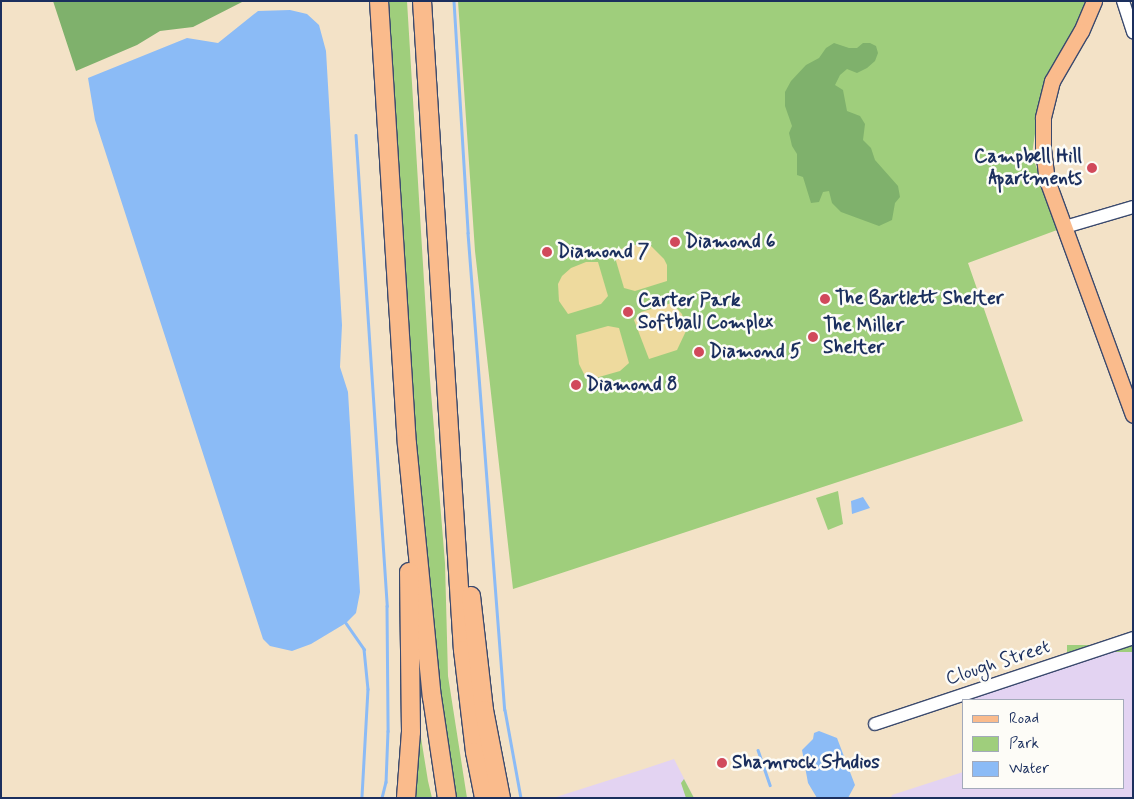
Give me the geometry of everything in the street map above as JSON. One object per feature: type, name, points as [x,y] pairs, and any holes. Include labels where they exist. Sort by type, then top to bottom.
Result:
[{"type":"highway","points":[[379,1],[407,444],[432,697],[447,798]]},
{"type":"highway","points":[[422,1],[463,650],[484,798]]},
{"type":"highway","points":[[406,798],[411,732],[412,674],[407,444]]},
{"type":"highway","points":[[450,444],[466,538],[484,710],[501,798]]},
{"type":"main road","points":[[1094,1],[1081,31],[1052,81],[1043,118],[1043,149],[1046,174],[1133,415]]},
{"type":"street","points":[[1123,1],[1133,32]]},
{"type":"street","points":[[1065,227],[1133,206]]},
{"type":"street","name":"Clough Street","points":[[875,724],[1133,638]]},
{"type":"shaded area","points":[[1133,638],[1133,798],[891,798],[892,795],[962,772],[962,789],[1124,789],[1124,699],[962,699],[961,696]]},
{"type":"shaded area","points":[[674,759],[694,798],[553,798],[644,769]]},
{"type":"green space","points":[[53,1],[244,1],[193,27],[160,31],[137,45],[76,71]]},
{"type":"green space","points":[[386,1],[407,1],[430,380],[445,563],[448,676],[467,798],[447,798],[431,680]]},
{"type":"green space","points":[[458,1],[1088,1],[1039,107],[1032,154],[1057,230],[968,263],[1023,421],[513,589],[475,251]]},
{"type":"green space","points":[[834,43],[849,48],[857,48],[863,43],[870,43],[876,46],[878,53],[875,61],[867,68],[857,73],[847,69],[840,75],[835,85],[843,90],[847,111],[860,116],[865,124],[863,140],[871,148],[875,160],[898,186],[900,197],[895,203],[892,220],[879,226],[841,212],[832,203],[829,191],[823,192],[819,202],[811,203],[803,177],[797,175],[797,154],[792,146],[789,133],[792,126],[785,106],[785,92],[791,81],[806,65],[819,58],[826,48]]},
{"type":"green space","points":[[838,491],[843,524],[828,530],[816,498]]},
{"type":"green space","points":[[1067,645],[1133,645],[1133,652],[1067,652]]},
{"type":"green space","points":[[417,713],[428,781],[432,798],[411,798]]},
{"type":"green space","points":[[684,779],[694,798],[686,798],[681,783]]},
{"type":"sand","points":[[639,244],[651,246],[664,259],[667,265],[667,281],[635,291],[624,288],[614,254],[623,248]]},
{"type":"sand","points":[[586,262],[598,262],[608,296],[601,304],[568,314],[559,301],[558,284],[562,276],[571,268]]},
{"type":"sand","points":[[672,303],[682,314],[686,331],[677,350],[649,359],[634,320],[641,312]]},
{"type":"sand","points":[[608,326],[619,328],[629,363],[620,371],[592,379],[584,374],[579,364],[576,335]]},
{"type":"water","points":[[290,10],[307,14],[319,25],[326,51],[342,325],[340,367],[348,392],[360,592],[356,613],[346,623],[311,644],[292,651],[270,646],[263,639],[95,120],[88,78],[187,38],[218,43],[258,11]]},
{"type":"water","points":[[863,497],[870,508],[852,514],[851,501]]},
{"type":"water","points":[[819,731],[837,738],[855,785],[848,798],[817,798],[808,783],[802,750],[813,739],[814,733]]},
{"type":"waterway","points":[[454,1],[468,233],[505,710],[521,798]]},
{"type":"waterway","points":[[356,135],[387,606],[388,731],[386,782],[382,798]]},
{"type":"waterway","points":[[346,623],[364,649],[368,689],[362,798]]},
{"type":"waterway","points":[[758,750],[770,785]]},
{"type":"place","name":"Campbell Hill Apartments","points":[[1092,168]]},
{"type":"place","name":"Diamond 6","points":[[675,242]]},
{"type":"place","name":"Diamond 7","points":[[547,252]]},
{"type":"place","name":"The Bartlett Shelter","points":[[825,299]]},
{"type":"place","name":"Carter Park Softball Complex","points":[[628,312]]},
{"type":"place","name":"The Miller Shelter","points":[[813,337]]},
{"type":"place","name":"Diamond 5","points":[[699,352]]},
{"type":"place","name":"Diamond 8","points":[[576,385]]},
{"type":"place","name":"Shamrock Studios","points":[[722,763]]}]
